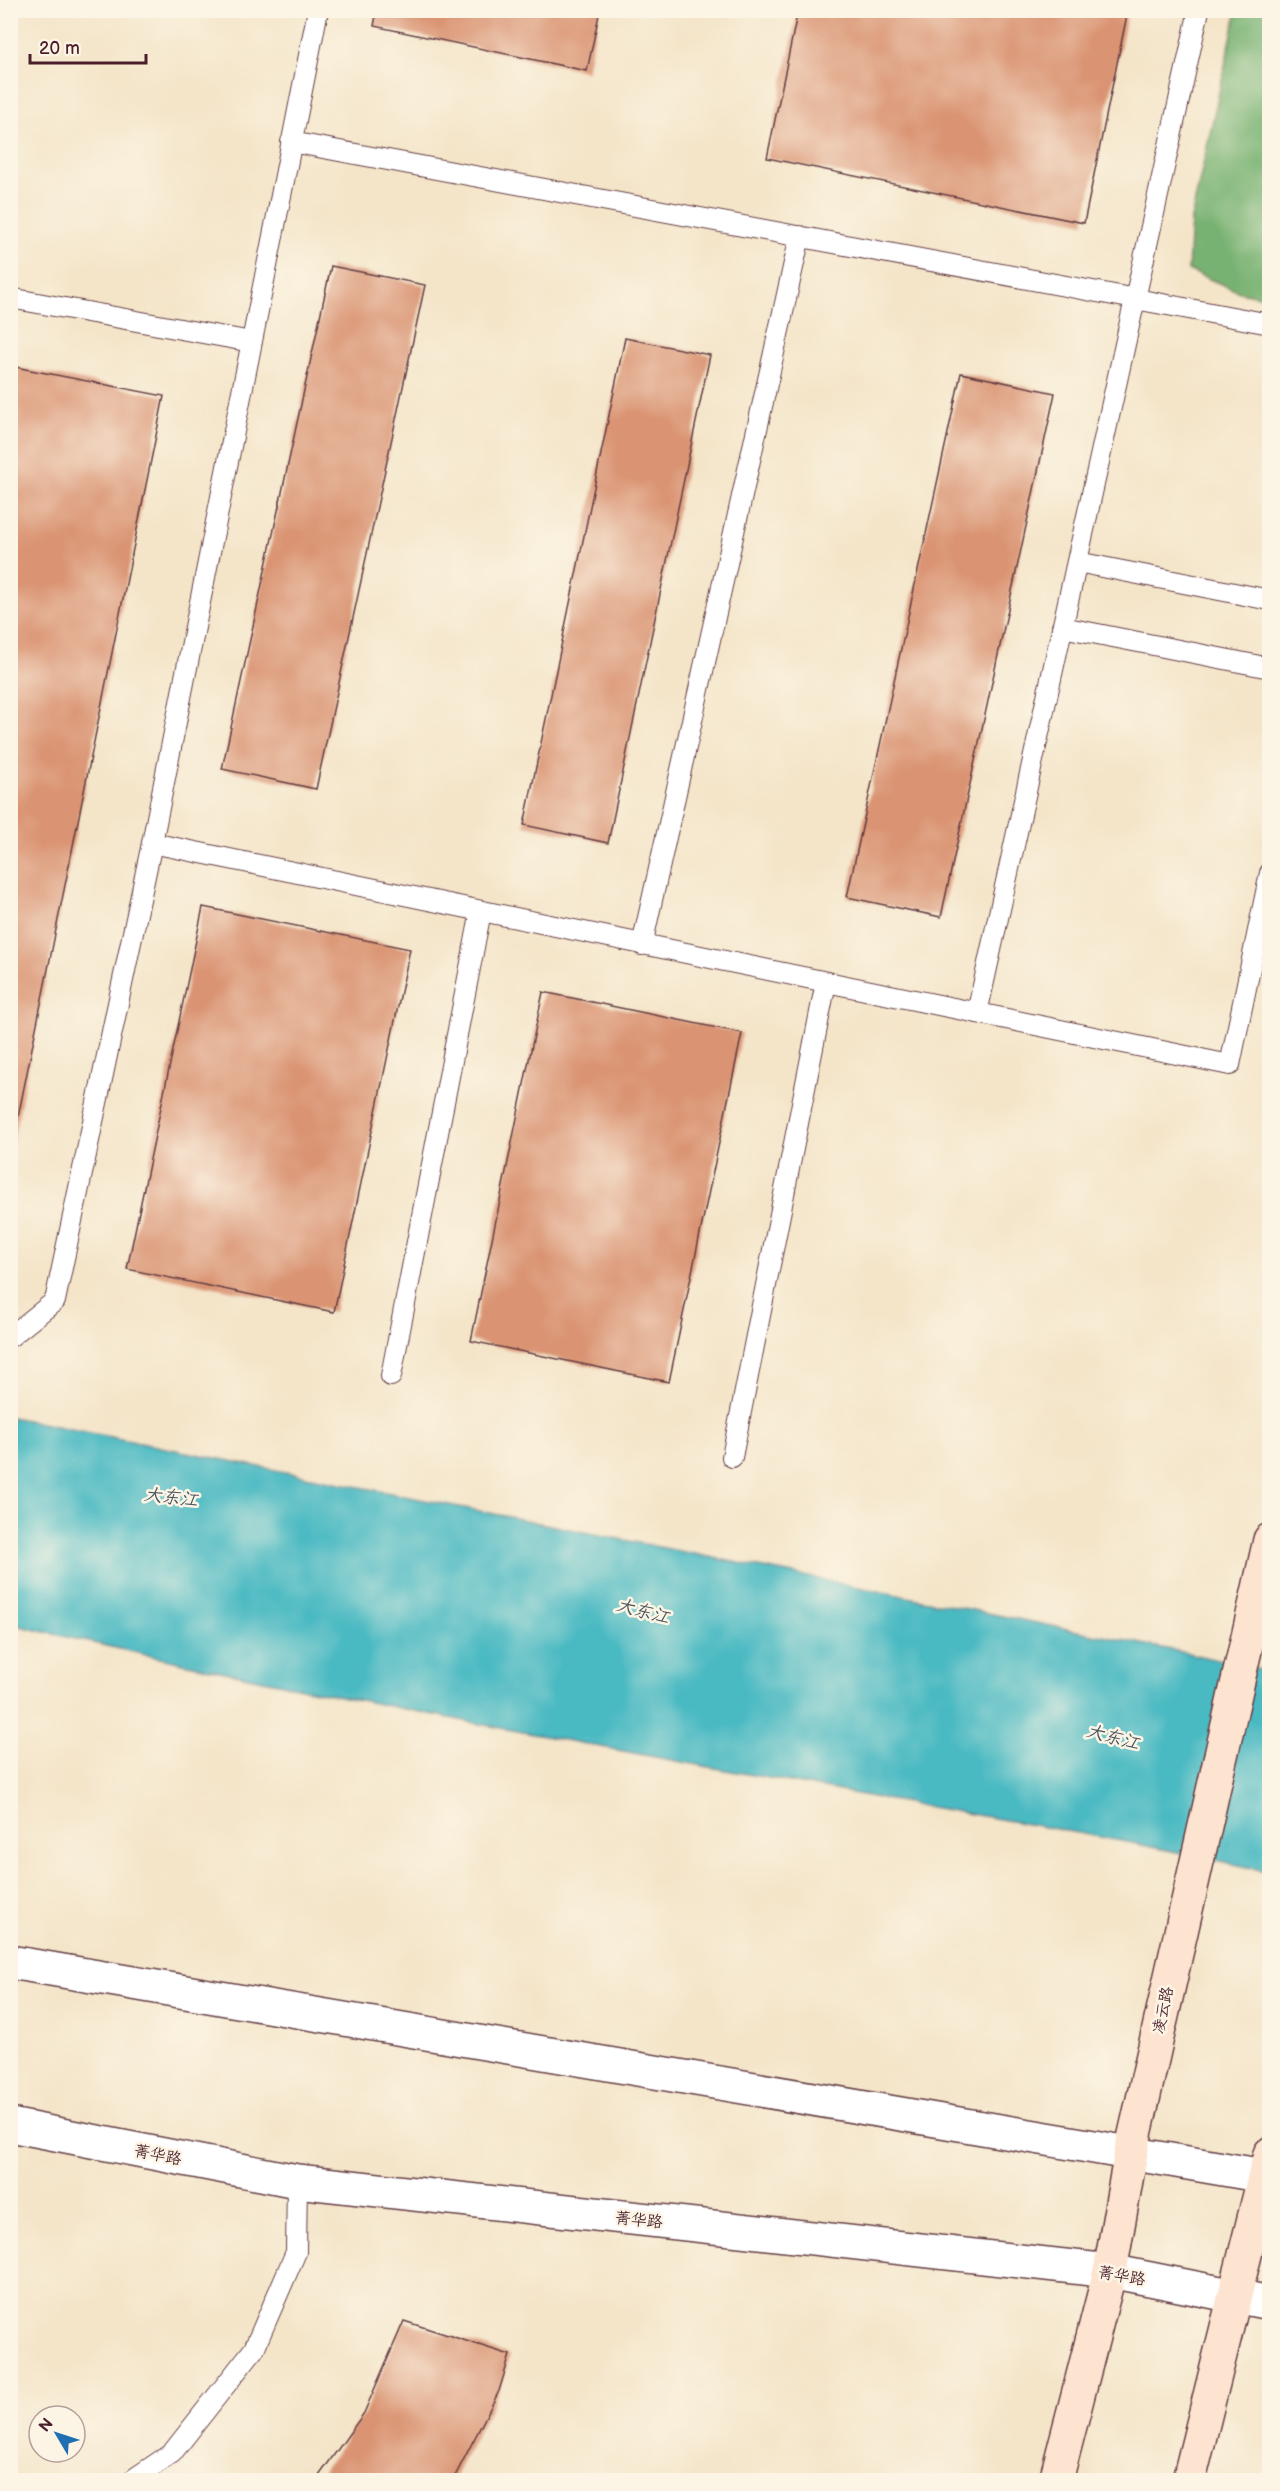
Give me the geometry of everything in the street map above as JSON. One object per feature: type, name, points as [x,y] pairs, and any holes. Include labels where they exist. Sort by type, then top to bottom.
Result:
[{"type":"main road","name":"凌云路","points":[[1056,2481],[1110,2271],[1131,2152],[1269,1540]]},
{"type":"main road","points":[[1189,2481],[1268,2169]]},
{"type":"street","points":[[10,1962],[1131,2152],[1268,2169]]},
{"type":"street","name":"菁华路","points":[[10,2125],[297,2181],[1110,2271],[1235,2298],[1269,2303]]},
{"type":"lane","points":[[10,1337],[55,1301],[152,843],[318,10]]},
{"type":"lane","points":[[977,1013],[1199,10]]},
{"type":"lane","points":[[291,142],[1269,324]]},
{"type":"lane","points":[[642,945],[800,236]]},
{"type":"lane","points":[[10,298],[252,342]]},
{"type":"lane","points":[[1077,562],[1269,600]]},
{"type":"lane","points":[[1062,627],[1269,668]]},
{"type":"lane","points":[[152,843],[1230,1065],[1269,873]]},
{"type":"lane","points":[[391,1376],[481,911]]},
{"type":"lane","points":[[732,1457],[826,982]]},
{"type":"lane","points":[[140,2478],[172,2452],[254,2349],[296,2252],[297,2181]]},
{"type":"green space","points":[[1237,11],[1269,11],[1269,298],[1240,292],[1188,270],[1191,219]]},
{"type":"water","name":"大东江","points":[[11,1417],[1192,1654],[1269,1672],[1269,1872],[1129,1843],[674,1761],[452,1718],[231,1673],[11,1624]]},
{"type":"building","points":[[377,10],[600,10],[587,71],[374,26]]},
{"type":"building","points":[[798,10],[1128,10],[1084,223],[767,158]]},
{"type":"building","points":[[331,266],[425,285],[316,789],[222,769]]},
{"type":"building","points":[[625,338],[710,355],[608,843],[524,825]]},
{"type":"building","points":[[10,366],[164,396],[12,1147],[10,1147]]},
{"type":"building","points":[[961,373],[1055,393],[941,917],[847,897]]},
{"type":"building","points":[[203,907],[410,949],[334,1312],[127,1269]]},
{"type":"building","points":[[543,992],[742,1033],[669,1382],[471,1341]]},
{"type":"building","points":[[404,2321],[510,2355],[499,2391],[453,2480],[316,2480],[364,2413]]}]
